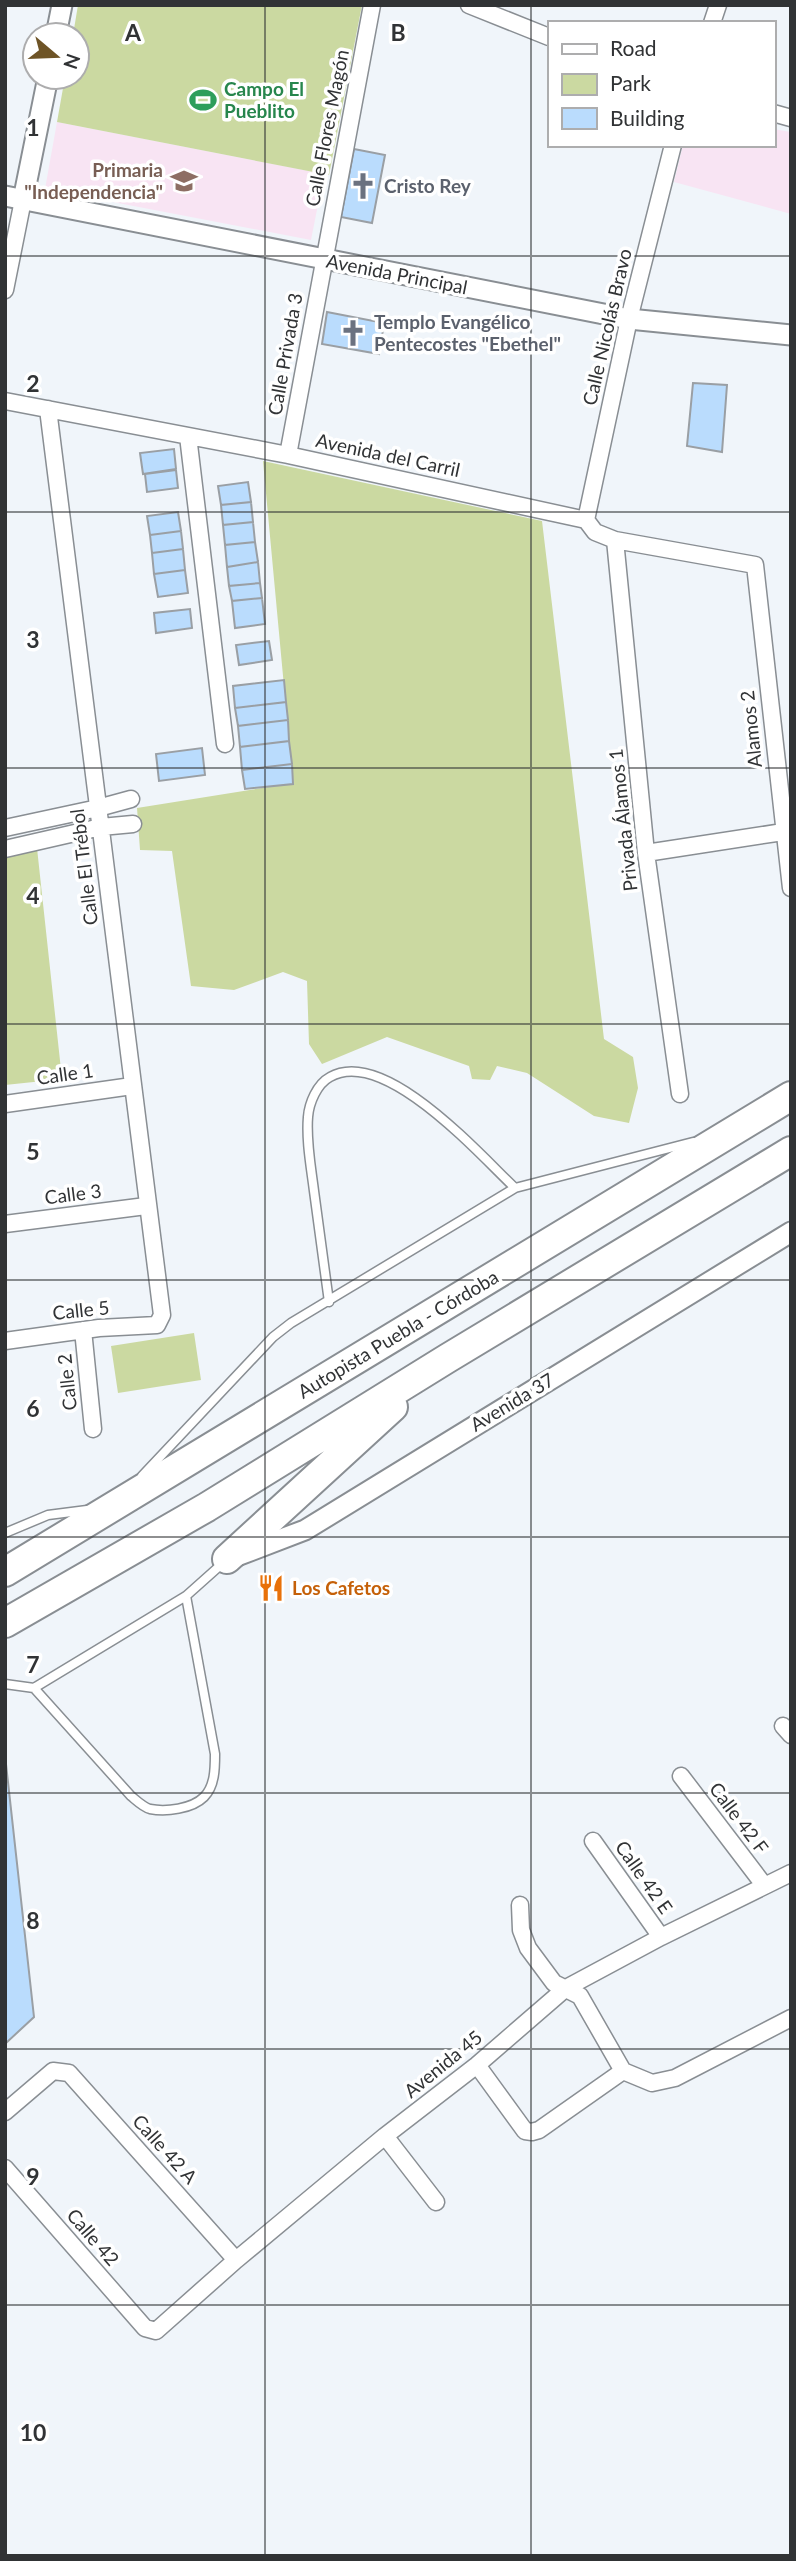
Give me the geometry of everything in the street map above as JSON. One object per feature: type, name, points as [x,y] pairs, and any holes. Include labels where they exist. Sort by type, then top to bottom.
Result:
[{"type":"highway","name":"Autopista Puebla - Córdoba","points":[[5,1572],[791,1096]]},
{"type":"highway","points":[[5,1623],[207,1507],[447,1358],[791,1151]]},
{"type":"highway","points":[[227,1559],[447,1358]]},
{"type":"street","name":"Calle Flores Magón","points":[[323,260],[372,5]]},
{"type":"street","points":[[480,7],[548,37]]},
{"type":"street","points":[[5,290],[14,198],[44,91]]},
{"type":"street","name":"Calle Nicolás Bravo","points":[[586,520],[629,319],[672,147]]},
{"type":"street","name":"Avenida Principal","points":[[14,198],[629,319],[791,335]]},
{"type":"street","name":"Calle Privada 3","points":[[288,455],[323,260]]},
{"type":"street","name":"Avenida del Carril","points":[[5,401],[288,455],[586,520],[595,531],[615,540],[755,565]]},
{"type":"street","name":"Calle El Trébol","points":[[48,409],[160,1320]]},
{"type":"street","points":[[188,436],[225,744]]},
{"type":"street","name":"Privada Álamos 1","points":[[615,540],[646,853],[680,1094]]},
{"type":"street","name":"Alamos 2","points":[[755,565],[791,888]]},
{"type":"street","points":[[5,828],[131,799]]},
{"type":"street","points":[[5,849],[101,827],[133,824]]},
{"type":"street","points":[[646,853],[783,832]]},
{"type":"street","name":"Calle 1","points":[[5,1104],[132,1086]]},
{"type":"street","name":"Calle 3","points":[[5,1224],[146,1206]]},
{"type":"street","name":"Avenida 37","points":[[227,1559],[271,1545],[305,1530],[791,1233]]},
{"type":"street","name":"Calle 5","points":[[5,1341],[83,1330],[156,1325],[160,1320]]},
{"type":"street","name":"Calle 2","points":[[83,1330],[93,1429]]},
{"type":"street","name":"Calle 42 F","points":[[681,1776],[764,1885]]},
{"type":"street","name":"Calle 42 E","points":[[593,1841],[661,1937]]},
{"type":"street","name":"Avenida 45","points":[[151,2332],[156,2332],[236,2260],[385,2136],[477,2065],[566,1988],[661,1937],[791,1873]]},
{"type":"street","points":[[520,1905],[521,1930],[528,1948],[554,1983],[580,1996],[623,2071],[652,2083],[675,2078],[791,2018]]},
{"type":"street","points":[[477,2065],[525,2131],[532,2132],[539,2130],[623,2071]]},
{"type":"street","name":"Calle 42 A","points":[[5,2112],[53,2071],[69,2073],[236,2260]]},
{"type":"street","points":[[385,2136],[436,2202]]},
{"type":"street","name":"Calle 42","points":[[5,2168],[151,2332]]},
{"type":"lane","points":[[329,1302],[309,1148],[308,1115],[316,1089],[327,1078],[343,1071],[372,1073],[405,1090],[438,1116],[516,1188]]},
{"type":"lane","points":[[5,1533],[48,1515],[112,1507],[273,1337],[291,1323],[418,1245],[516,1188],[730,1133]]},
{"type":"lane","points":[[5,1684],[34,1688],[186,1596],[227,1559]]},
{"type":"lane","points":[[34,1688],[131,1796],[148,1808],[168,1810],[186,1807],[205,1797],[214,1778],[215,1754],[186,1596]]},
{"type":"shaded area","name":"Primaria \"Independencia\"","points":[[57,122],[324,174],[311,240],[45,189]]},
{"type":"shaded area","points":[[775,129],[791,132],[791,214],[674,182],[683,147],[775,147]]},
{"type":"green space","name":"Campo El Pueblito","points":[[78,5],[362,5],[329,175],[57,122],[63,91],[91,91],[91,21],[75,21]]},
{"type":"green space","points":[[263,461],[542,521],[604,1039],[633,1057],[638,1088],[629,1123],[594,1116],[527,1073],[497,1066],[490,1080],[472,1079],[469,1066],[387,1037],[322,1064],[309,1044],[307,981],[283,972],[234,990],[191,986],[172,851],[140,850],[137,808],[293,783]]},
{"type":"green space","points":[[37,848],[62,1079],[5,1085],[5,857]]},
{"type":"green space","points":[[194,1333],[201,1380],[118,1393],[111,1346]]},
{"type":"building","name":"Cristo Rey","points":[[354,149],[385,155],[372,223],[341,217]]},
{"type":"building","name":"Templo Evangélico Pentecostes \"Ebethel\"","points":[[327,312],[384,323],[379,354],[322,344]]},
{"type":"building","points":[[693,383],[727,385],[722,452],[687,446]]},
{"type":"building","points":[[174,449],[176,469],[143,474],[140,453]]},
{"type":"building","points":[[176,470],[178,488],[147,492],[145,474]]},
{"type":"building","points":[[248,482],[251,502],[221,505],[218,486]]},
{"type":"building","points":[[251,502],[253,522],[223,525],[221,505]]},
{"type":"building","points":[[178,512],[181,531],[150,535],[147,516]]},
{"type":"building","points":[[253,522],[255,542],[225,545],[223,525]]},
{"type":"building","points":[[181,531],[183,549],[152,553],[150,535]]},
{"type":"building","points":[[255,542],[258,562],[227,567],[225,545]]},
{"type":"building","points":[[183,549],[185,570],[154,574],[152,553]]},
{"type":"building","points":[[258,562],[260,583],[229,586],[227,567]]},
{"type":"building","points":[[185,570],[188,593],[158,597],[154,574]]},
{"type":"building","points":[[260,583],[262,598],[232,601],[229,586]]},
{"type":"building","points":[[262,598],[265,624],[235,628],[232,601]]},
{"type":"building","points":[[190,609],[192,628],[156,633],[154,613]]},
{"type":"building","points":[[269,641],[272,660],[239,665],[236,645]]},
{"type":"building","points":[[284,680],[286,702],[235,708],[233,686]]},
{"type":"building","points":[[286,702],[288,720],[238,726],[235,708]]},
{"type":"building","points":[[288,720],[289,741],[240,747],[238,726]]},
{"type":"building","points":[[289,741],[292,764],[242,770],[240,747]]},
{"type":"building","points":[[202,748],[205,775],[159,781],[156,754]]},
{"type":"building","points":[[292,764],[293,784],[245,789],[242,770]]},
{"type":"building","points":[[5,1755],[34,2017],[5,2044]]},
{"type":"place","name":"Campo El Pueblito","points":[[203,100]]},
{"type":"place","name":"Primaria \"Independencia\"","points":[[184,181]]},
{"type":"place","name":"Cristo Rey","points":[[363,186]]},
{"type":"place","name":"Templo Evangélico Pentecostes \"Ebethel\"","points":[[353,333]]},
{"type":"place","name":"Los Cafetos","points":[[271,1588]]}]
